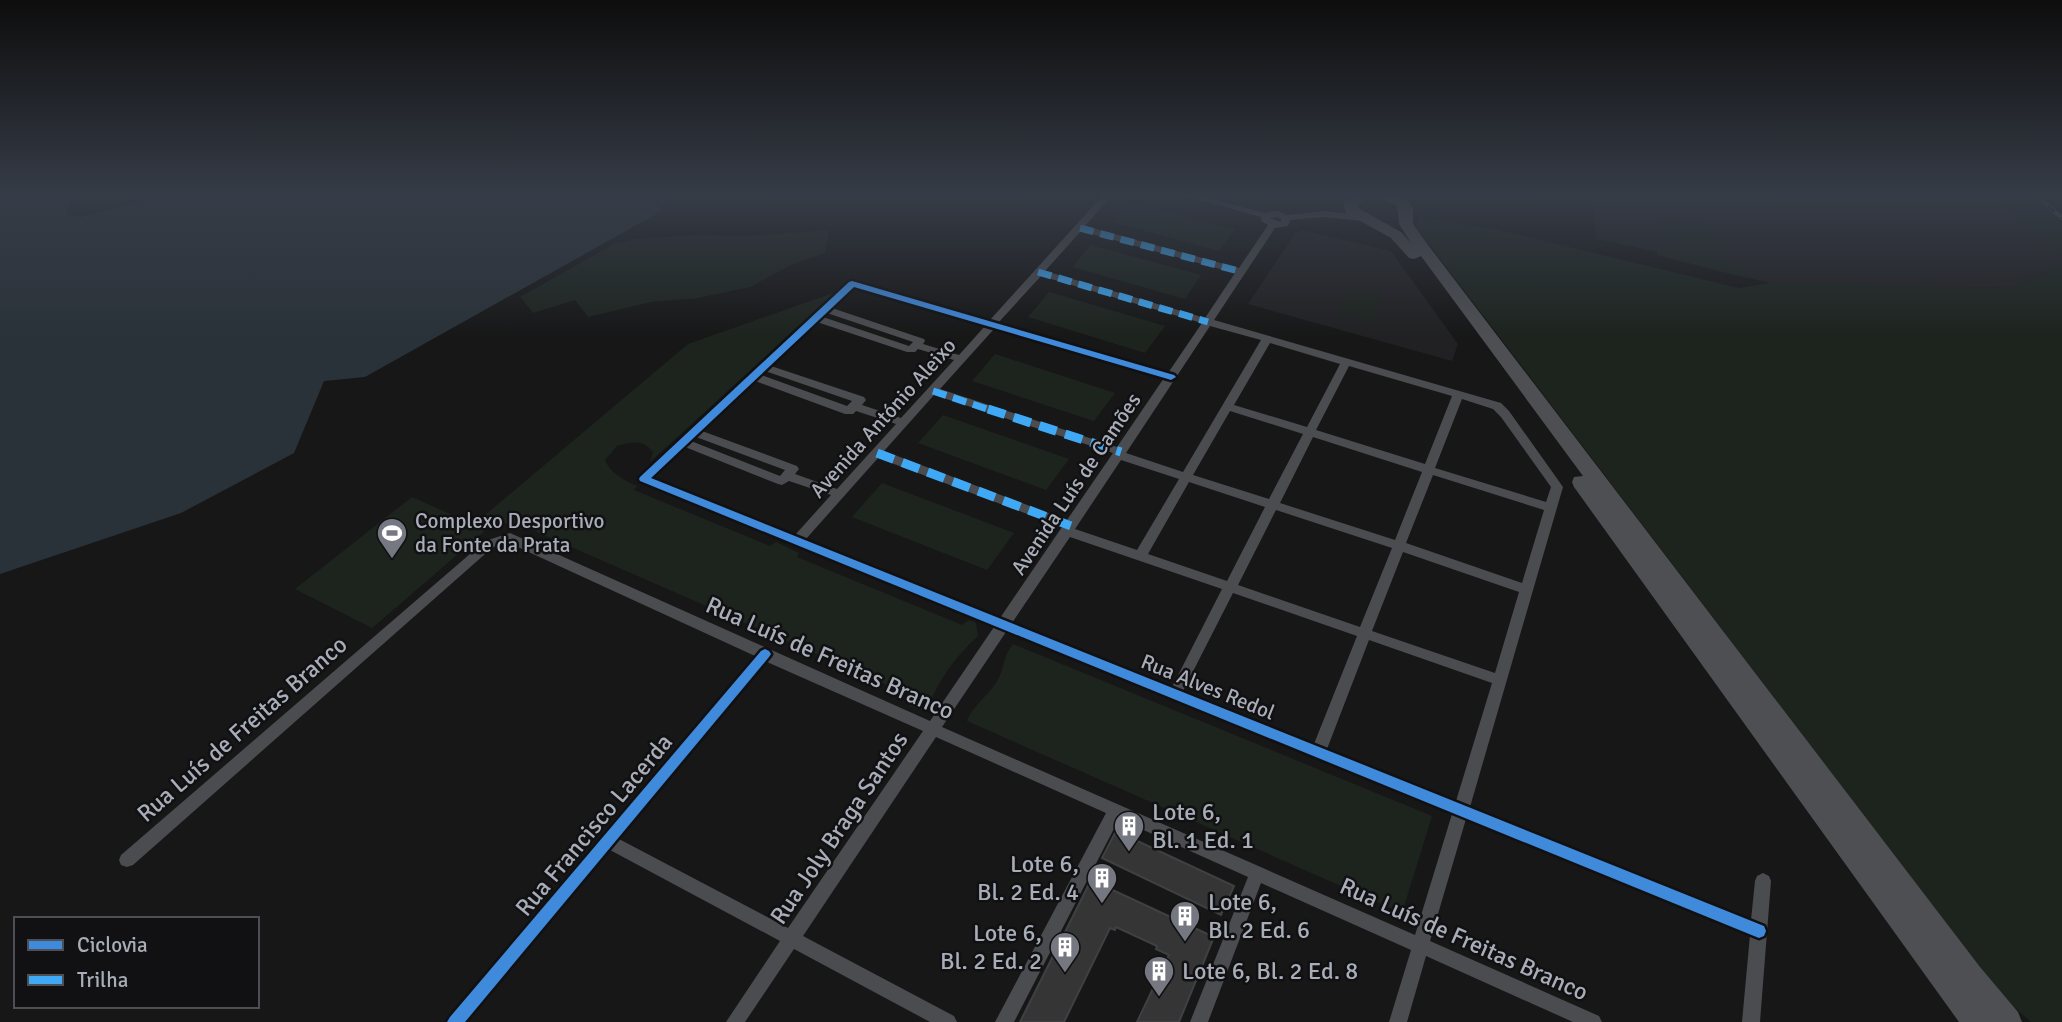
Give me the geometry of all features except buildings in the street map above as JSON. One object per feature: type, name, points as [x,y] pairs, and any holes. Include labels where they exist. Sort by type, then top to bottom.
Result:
[{"type":"main road","points":[[1402,242],[1794,769],[1976,1022]]},
{"type":"main road","points":[[1418,242],[1970,976],[2008,1022]]},
{"type":"street","name":"Avenida António Aleixo","points":[[797,541],[1067,242]]},
{"type":"street","points":[[1130,242],[1242,272]]},
{"type":"street","name":"Avenida Luís de Camões","points":[[1004,625],[1262,242]]},
{"type":"street","points":[[1038,272],[1497,406],[1557,487],[1398,1022]]},
{"type":"street","points":[[694,432],[793,469],[782,481],[683,442],[852,284],[1171,377]]},
{"type":"street","points":[[815,318],[911,350],[920,341],[824,309]]},
{"type":"street","points":[[1140,556],[1266,340]]},
{"type":"street","points":[[916,345],[962,359]]},
{"type":"street","points":[[1175,694],[1346,362]]},
{"type":"street","points":[[753,376],[849,411],[860,400],[763,367]]},
{"type":"street","points":[[933,391],[1526,589]]},
{"type":"street","points":[[1318,752],[1458,395]]},
{"type":"street","points":[[854,406],[904,424]]},
{"type":"street","points":[[1227,406],[1551,508]]},
{"type":"street","name":"Rua Alves Redol","points":[[683,442],[644,479],[1759,931]]},
{"type":"street","points":[[877,453],[1140,556],[1500,680]]},
{"type":"street","points":[[787,476],[840,494]]},
{"type":"street","name":"Rua Luís de Freitas Branco","points":[[127,860],[489,544],[510,538],[1593,1022]]},
{"type":"street","name":"Rua Joly Braga Santos","points":[[735,1022],[1004,625]]},
{"type":"street","name":"Rua Francisco Lacerda","points":[[455,1022],[765,654]]},
{"type":"street","points":[[1004,1022],[1115,810]]},
{"type":"street","points":[[608,841],[948,1022]]},
{"type":"street","points":[[1199,1022],[1257,873]]},
{"type":"street","points":[[1751,1022],[1763,881]]},
{"type":"shaded area","points":[[0,242],[607,242],[365,377],[324,381],[294,453],[181,513],[0,574]]},
{"type":"shaded area","points":[[624,242],[827,242],[825,253],[791,265],[750,287],[698,298],[651,302],[588,317],[575,300],[533,313],[520,297],[614,244]]},
{"type":"shaded area","points":[[1184,242],[1226,242],[1219,251]]},
{"type":"shaded area","points":[[1289,242],[1352,242],[1391,251],[1458,344],[1452,361],[1248,304]]},
{"type":"shaded area","points":[[1427,242],[1547,242],[1739,288],[1771,283],[2012,288],[2062,265],[2062,1022],[2031,1022],[2001,996]]},
{"type":"shaded area","points":[[1609,242],[2044,242],[2062,258],[2062,265],[2012,288],[1778,285],[1656,255],[1658,252]]},
{"type":"shaded area","points":[[1676,242],[1719,242],[1721,244],[1704,249]]},
{"type":"shaded area","points":[[2044,242],[2062,242],[2062,258]]},
{"type":"shaded area","points":[[1091,245],[1201,275],[1185,299],[1072,267]]},
{"type":"shaded area","points":[[1667,247],[1734,264],[1751,279],[1656,255]]},
{"type":"shaded area","points":[[1350,287],[1384,296],[1371,322],[1336,312]]},
{"type":"shaded area","points":[[836,292],[650,462],[653,452],[645,445],[636,443],[617,446],[605,460],[615,473],[637,486],[634,490],[770,546],[776,542],[799,553],[797,557],[962,625],[969,620],[976,623],[978,636],[955,660],[928,707],[922,710],[909,706],[910,695],[530,529],[518,529],[485,515],[688,344]]},
{"type":"shaded area","points":[[1049,292],[1165,326],[1145,353],[1028,317]]},
{"type":"shaded area","points":[[995,354],[1115,393],[1094,421],[972,381]]},
{"type":"shaded area","points":[[943,415],[1069,459],[1046,490],[918,443]]},
{"type":"shaded area","points":[[882,483],[1014,533],[987,570],[852,517]]},
{"type":"shaded area","name":"Complexo Desportivo da Fonte da Prata","points":[[412,497],[486,530],[372,628],[295,589]]},
{"type":"shaded area","points":[[1013,644],[1432,816],[1402,913],[967,721],[997,681]]},
{"type":"marked path","points":[[1130,242],[1242,272]]},
{"type":"marked path","points":[[1038,272],[1208,322]]},
{"type":"marked path","points":[[933,391],[1121,452]]},
{"type":"marked path","points":[[877,453],[1071,526]]},
{"type":"cycle path","points":[[1171,377],[852,284],[644,479],[1759,931]]},
{"type":"cycle path","points":[[455,1022],[765,654]]},
{"type":"place","name":"Complexo Desportivo da Fonte da Prata","points":[[392,560]]},
{"type":"place","name":"Lote 6, Bl. 1 Ed. 1","points":[[1129,853]]},
{"type":"place","name":"Lote 6, Bl. 2 Ed. 4","points":[[1102,905]]},
{"type":"place","name":"Lote 6, Bl. 2 Ed. 6","points":[[1185,943]]},
{"type":"place","name":"Lote 6, Bl. 2 Ed. 2","points":[[1065,974]]},
{"type":"place","name":"Lote 6, Bl. 2 Ed. 8","points":[[1159,998]]}]
